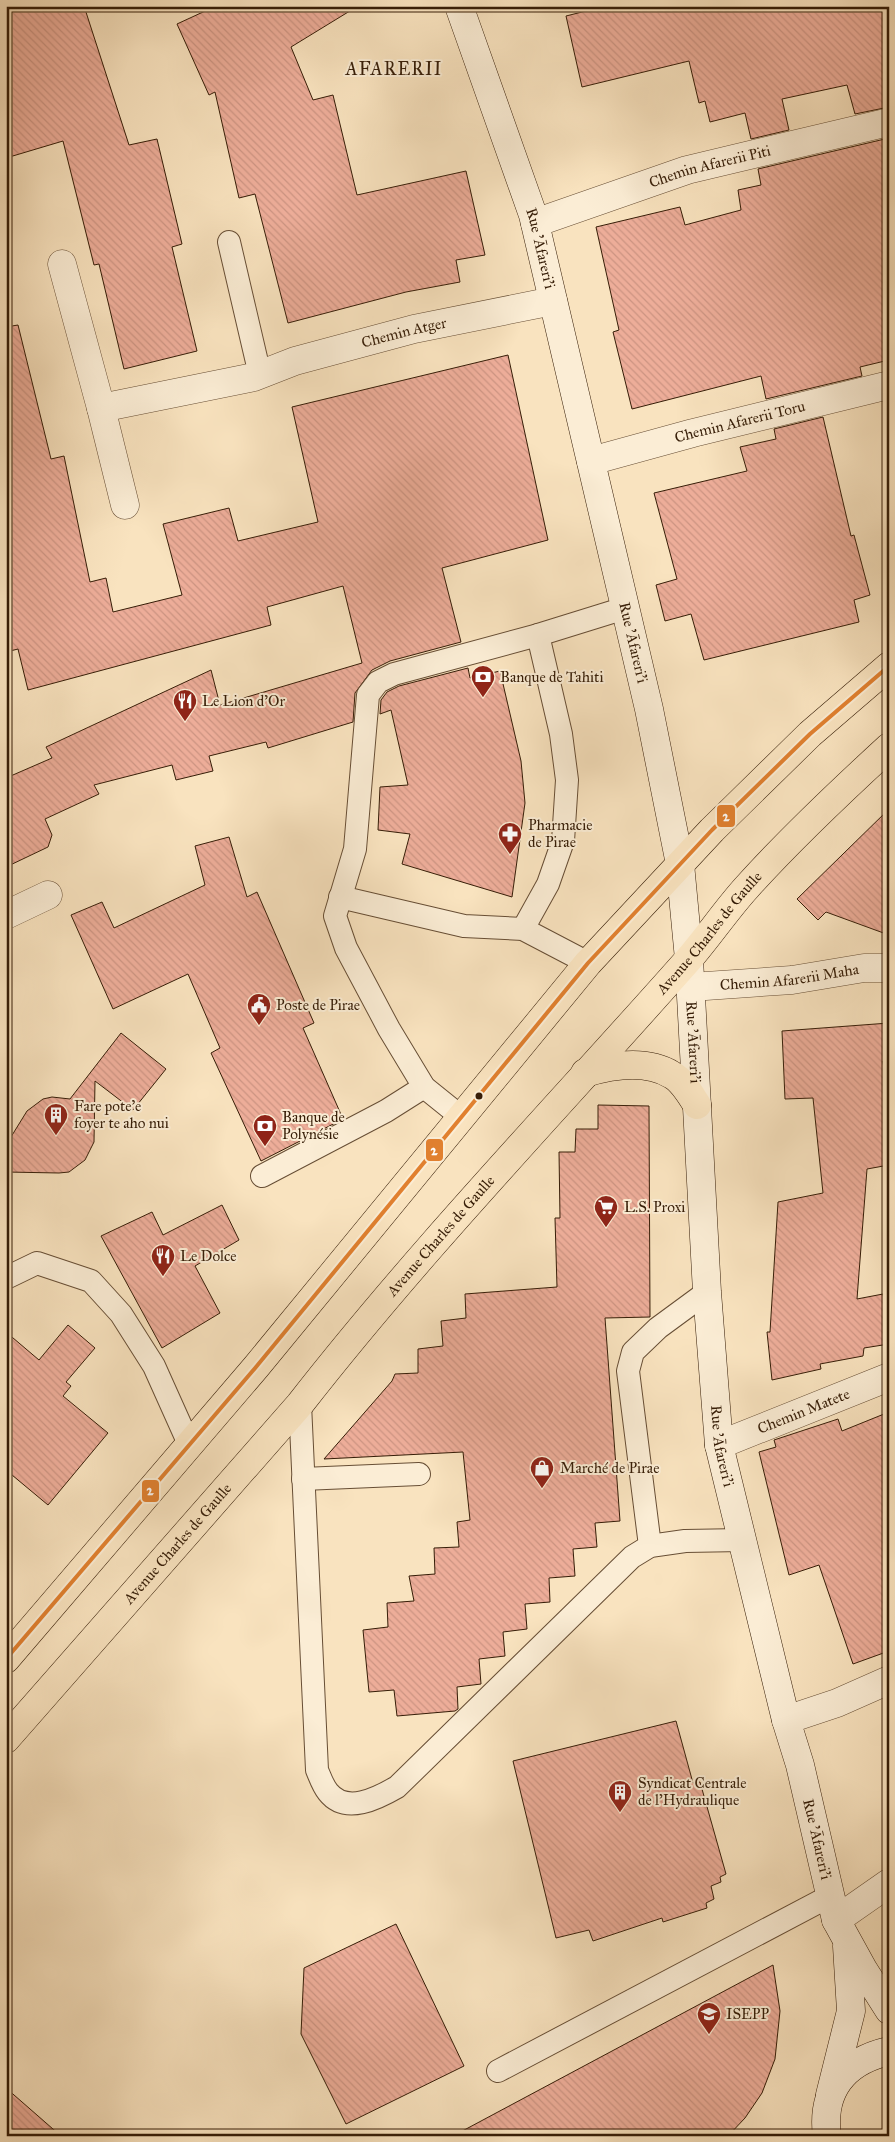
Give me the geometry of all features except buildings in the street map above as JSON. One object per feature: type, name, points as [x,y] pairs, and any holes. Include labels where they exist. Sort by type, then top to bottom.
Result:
[{"type":"main road","name":"Rue 'Āfareri'i","points":[[460,6],[535,223],[649,709],[680,864],[691,987],[707,1292],[720,1445],[786,1720],[800,1765],[838,1919],[850,2011],[824,2121]]},
{"type":"main road","name":"Chemin Afarerii Piti","points":[[535,223],[688,170],[889,122]]},
{"type":"main road","points":[[62,264],[125,504]]},
{"type":"main road","name":"Chemin Atger","points":[[101,408],[260,375],[295,361],[414,329],[553,301]]},
{"type":"main road","name":"Chemin Afarerii Toru","points":[[591,461],[693,433],[889,385]]},
{"type":"main road","points":[[6,1659],[256,1367],[460,1116],[588,963],[680,864],[810,734],[889,666]]},
{"type":"main road","name":"Avenue Charles de Gaulle","points":[[6,1739],[300,1404],[343,1349],[585,1073],[689,959],[746,888],[889,747]]},
{"type":"main road","points":[[6,915],[48,895]]},
{"type":"main road","name":"Chemin Afarerii Maha","points":[[691,987],[792,980],[864,968],[889,968]]},
{"type":"main road","points":[[585,1073],[612,1065],[643,1066],[672,1074],[684,1085],[697,1105]]},
{"type":"main road","name":"Chemin Matete","points":[[720,1445],[889,1377]]},
{"type":"main road","points":[[786,1720],[837,1703],[889,1680]]},
{"type":"main road","points":[[838,1919],[889,1883]]},
{"type":"main road","name":"Rue 'Āfareri'i","points":[[838,1919],[889,2010]]},
{"type":"main road","points":[[824,2121],[846,2071],[870,2055],[889,2051]]},
{"type":"lane","points":[[229,242],[260,375]]},
{"type":"lane","points":[[460,1116],[424,1087],[389,1029],[346,948],[335,916],[355,849],[368,695],[378,682],[394,674],[538,635],[625,608]]},
{"type":"lane","points":[[523,929],[548,884],[563,841],[567,780],[561,734],[538,635]]},
{"type":"lane","points":[[340,897],[464,926],[523,929],[588,963]]},
{"type":"lane","points":[[262,1176],[386,1110],[424,1087]]},
{"type":"lane","points":[[6,1278],[37,1263],[91,1281],[121,1314],[154,1366],[189,1444]]},
{"type":"lane","points":[[650,1546],[628,1371],[633,1352],[658,1328],[707,1292]]},
{"type":"lane","points":[[300,1404],[317,1770],[329,1793],[346,1803],[370,1802],[397,1787],[632,1557],[650,1546],[685,1541],[742,1540]]},
{"type":"lane","points":[[303,1480],[419,1474]]},
{"type":"lane","points":[[498,2071],[838,1919]]},
{"type":"transit line","name":"2","points":[[6,1659],[256,1367],[588,963],[712,830],[810,734],[889,666]]},
{"type":"place","name":"Banque de Tahiti","points":[[483,698]]},
{"type":"place","name":"Le Lion d'Or","points":[[185,722]]},
{"type":"place","name":"Pharmacie de Pirae","points":[[510,855]]},
{"type":"place","name":"Poste de Pirae","points":[[259,1026]]},
{"type":"place","name":"Fare pote'e foyer te aho nui","points":[[56,1136]]},
{"type":"place","name":"Banque de Polynésie","points":[[265,1147]]},
{"type":"place","name":"L.S. Proxi","points":[[606,1228]]},
{"type":"place","name":"Le Dolce","points":[[163,1277]]},
{"type":"place","name":"Marché de Pirae","points":[[542,1489]]},
{"type":"place","name":"Syndicat Centrale de l'Hydraulique","points":[[620,1813]]},
{"type":"place","name":"ISEPP","points":[[709,2035]]},
{"type":"district","name":"AFARERII","points":[[394,69]]}]
